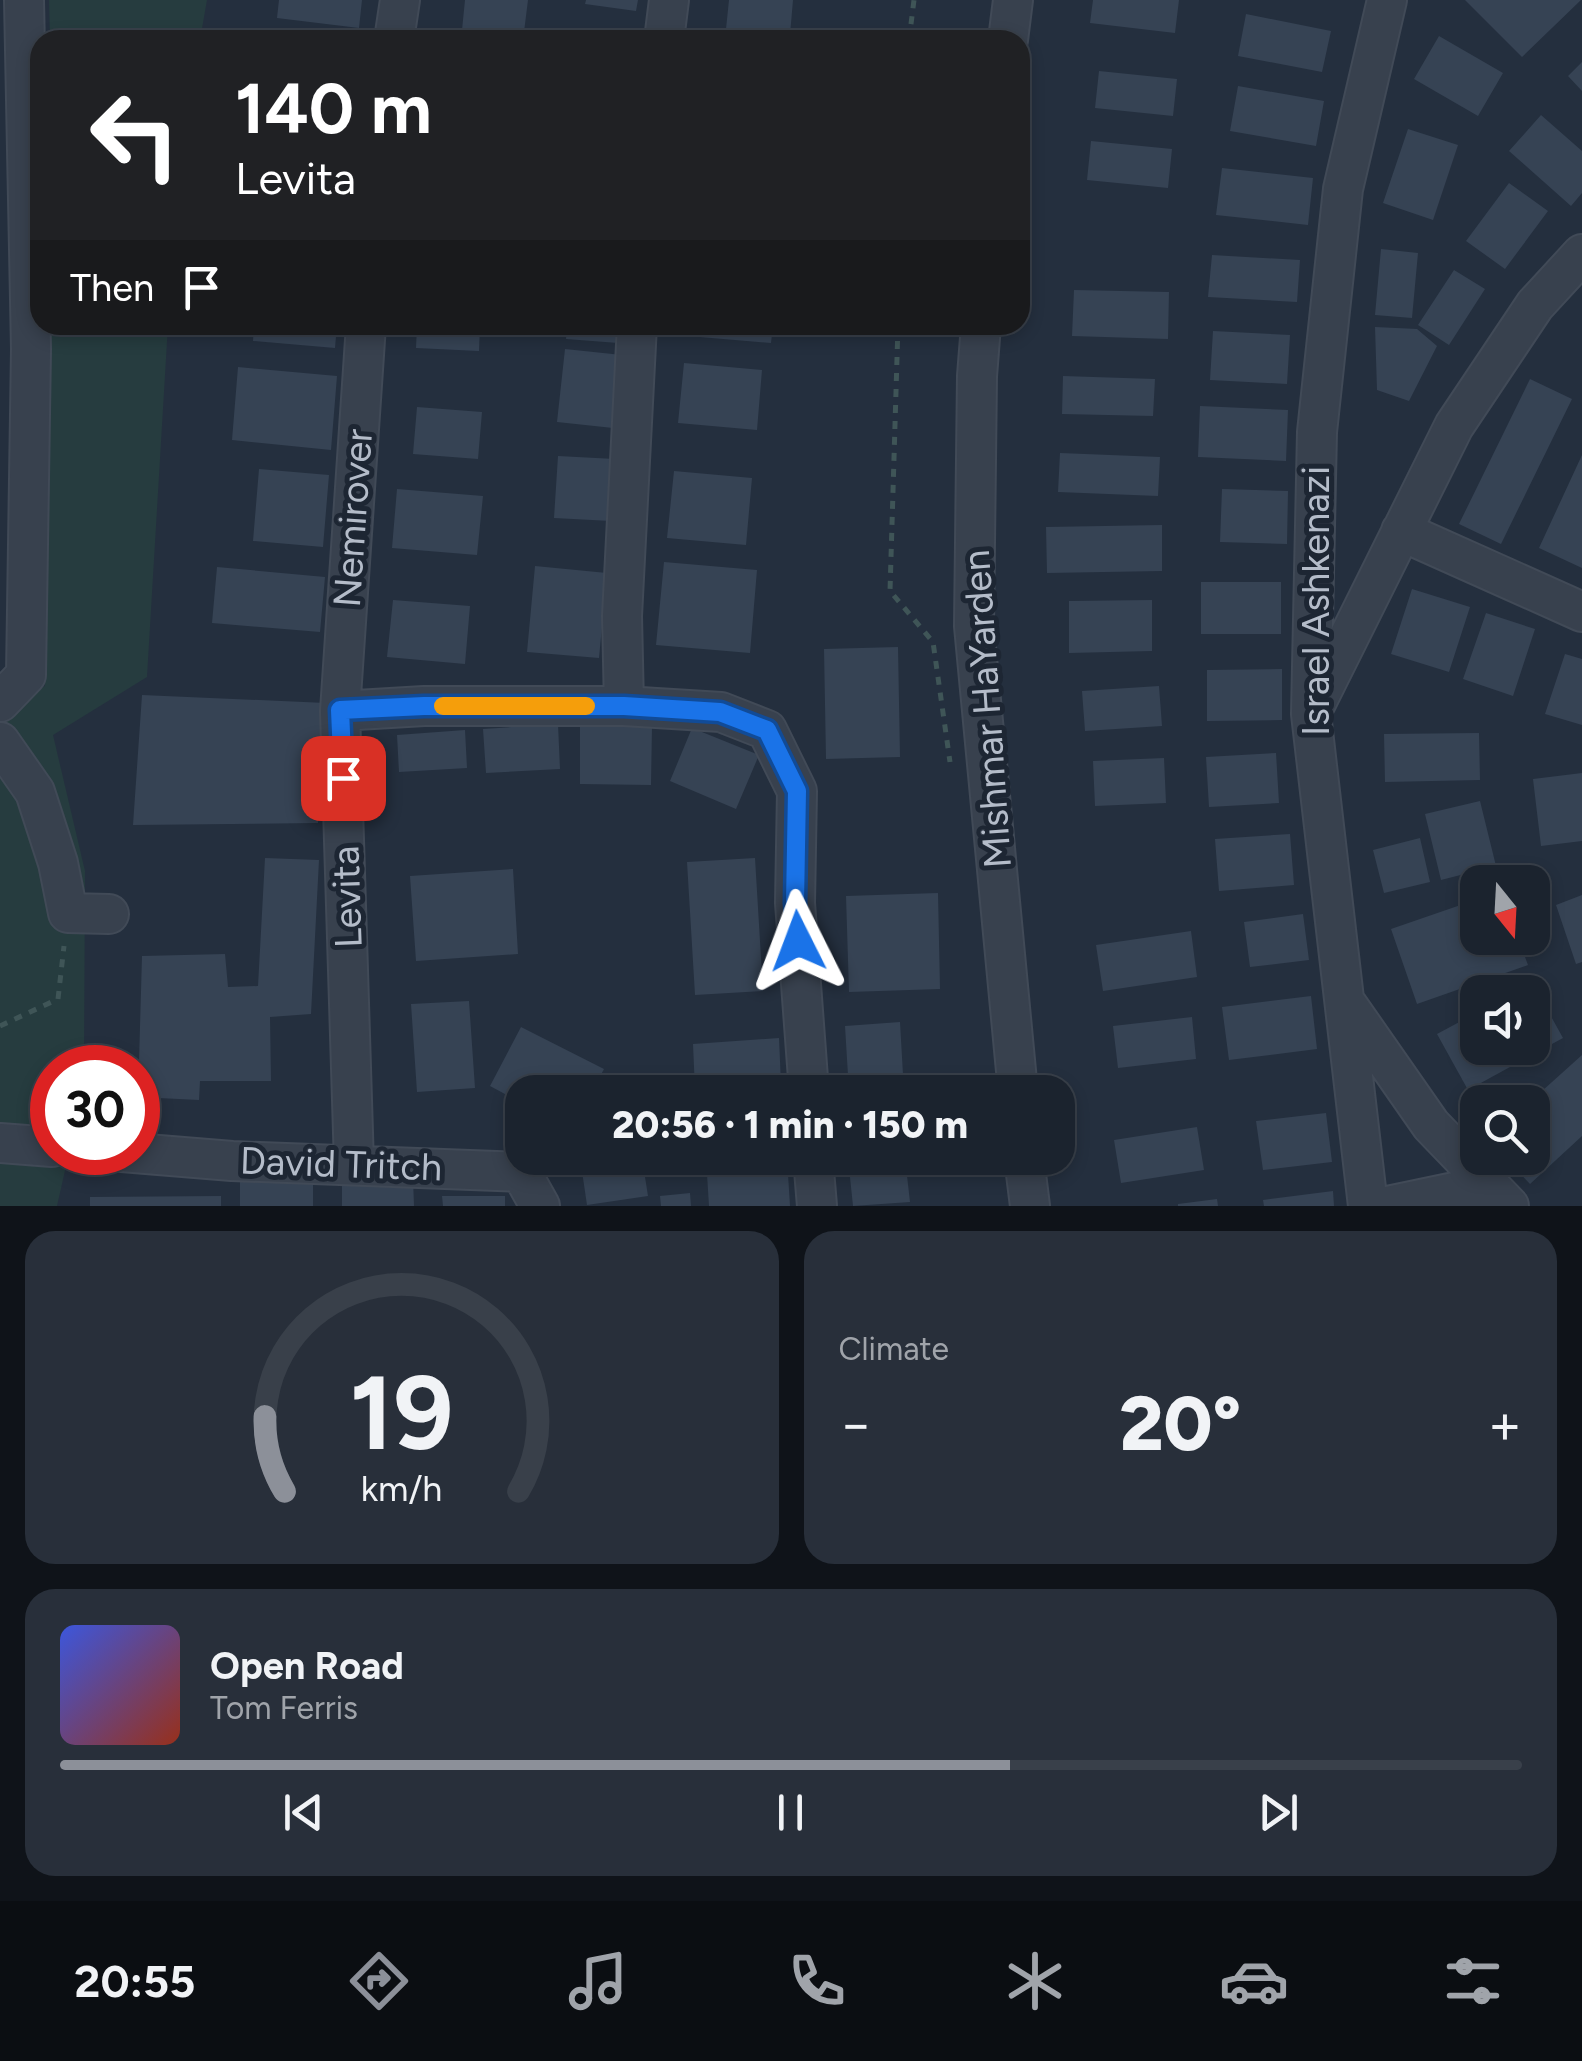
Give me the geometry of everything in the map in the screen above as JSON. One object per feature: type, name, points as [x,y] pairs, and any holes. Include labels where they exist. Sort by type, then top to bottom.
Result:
[{"type":"street","points":[[24,0],[30,299]]},
{"type":"street","points":[[396,30],[400,0]]},
{"type":"street","points":[[665,30],[669,0]]},
{"type":"street","points":[[1009,30],[1013,0]]},
{"type":"street","name":"Israel Ashkenazi","points":[[1368,1206],[1311,714],[1317,432],[1343,189],[1387,0]]},
{"type":"street","points":[[1311,714],[1454,426],[1535,305],[1582,254]]},
{"type":"street","points":[[0,702],[26,675],[31,335]]},
{"type":"street","name":"Nemirover","points":[[340,710],[365,335]]},
{"type":"street","points":[[624,706],[622,616],[636,335]]},
{"type":"street","name":"Mishmar HaYarden","points":[[980,335],[974,626],[1016,1075]]},
{"type":"street","points":[[1401,532],[1582,612]]},
{"type":"street","points":[[340,710],[624,706],[720,712],[767,730],[797,791],[795,903],[808,1075]]},
{"type":"street","name":"Levita","points":[[340,710],[354,1165]]},
{"type":"street","points":[[0,742],[35,792],[58,863],[68,914],[109,914]]},
{"type":"street","points":[[1344,1000],[1430,1126],[1505,1202]]},
{"type":"street","points":[[0,1143],[30,1145]]},
{"type":"street","name":"David Tritch","points":[[160,1154],[521,1172],[540,1206]]},
{"type":"street","points":[[815,1175],[817,1206]]},
{"type":"street","points":[[1026,1175],[1030,1206]]},
{"type":"street","points":[[1388,1206],[1454,1192],[1505,1202]]},
{"type":"path","points":[[910,30],[914,0]]},
{"type":"path","points":[[898,335],[890,591],[933,642],[950,770]]},
{"type":"path","points":[[0,1026],[58,999],[68,914]]},
{"type":"green space","points":[[49,0],[207,0],[202,30],[50,30]]},
{"type":"green space","points":[[51,335],[167,335],[147,677],[53,735],[85,871],[84,1045],[30,1045],[30,1175],[64,1175],[57,1206],[0,1206],[0,711],[45,686]]},
{"type":"building","points":[[279,0],[362,0],[359,28],[277,18]]},
{"type":"building","points":[[465,0],[528,0],[524,30],[462,30]]},
{"type":"building","points":[[586,0],[638,0],[636,11],[585,4]]},
{"type":"building","points":[[729,0],[793,0],[790,30],[726,29]]},
{"type":"building","points":[[1093,0],[1179,0],[1175,33],[1090,23]]},
{"type":"building","points":[[1465,0],[1581,0],[1522,57]]},
{"type":"building","points":[[1246,14],[1331,31],[1322,72],[1238,56]]},
{"type":"building","points":[[1439,36],[1503,73],[1478,116],[1414,79]]},
{"type":"building","points":[[1582,62],[1582,91],[1568,76]]},
{"type":"building","points":[[1099,71],[1177,79],[1173,116],[1095,108]]},
{"type":"building","points":[[1238,86],[1324,101],[1316,146],[1230,131]]},
{"type":"building","points":[[1541,115],[1582,151],[1582,193],[1571,206],[1509,151]]},
{"type":"building","points":[[1408,129],[1458,145],[1433,220],[1383,203]]},
{"type":"building","points":[[1091,141],[1172,149],[1168,188],[1087,180]]},
{"type":"building","points":[[1222,168],[1313,178],[1308,225],[1216,215]]},
{"type":"building","points":[[1509,183],[1548,211],[1505,269],[1466,241]]},
{"type":"building","points":[[1381,249],[1418,253],[1412,318],[1375,315]]},
{"type":"building","points":[[1212,255],[1300,260],[1297,302],[1208,297]]},
{"type":"building","points":[[1454,270],[1485,289],[1449,345],[1418,325]]},
{"type":"building","points":[[1074,290],[1169,292],[1168,339],[1072,336]]},
{"type":"building","points":[[1375,327],[1417,329],[1437,346],[1409,401],[1377,390]]},
{"type":"building","points":[[1213,331],[1290,335],[1287,384],[1210,380]]},
{"type":"building","points":[[253,335],[336,335],[335,348],[253,341]]},
{"type":"building","points":[[417,335],[480,335],[479,351],[416,348]]},
{"type":"building","points":[[566,335],[618,335],[618,343],[566,339]]},
{"type":"building","points":[[688,335],[772,335],[771,343]]},
{"type":"building","points":[[565,349],[622,355],[613,428],[557,422]]},
{"type":"building","points":[[684,363],[762,370],[757,430],[678,423]]},
{"type":"building","points":[[238,367],[337,376],[331,450],[232,440]]},
{"type":"building","points":[[1063,376],[1155,379],[1153,416],[1062,414]]},
{"type":"building","points":[[1530,379],[1572,399],[1501,544],[1459,524]]},
{"type":"building","points":[[1200,406],[1288,410],[1286,461],[1198,457]]},
{"type":"building","points":[[417,407],[482,412],[478,459],[413,454]]},
{"type":"building","points":[[1060,453],[1160,457],[1158,496],[1058,492]]},
{"type":"building","points":[[1582,455],[1582,568],[1539,548]]},
{"type":"building","points":[[558,456],[615,459],[611,521],[554,518]]},
{"type":"building","points":[[259,469],[329,475],[323,547],[253,541]]},
{"type":"building","points":[[674,471],[752,478],[746,545],[667,538]]},
{"type":"building","points":[[397,489],[483,496],[477,555],[392,548]]},
{"type":"building","points":[[1222,489],[1288,491],[1287,544],[1220,542]]},
{"type":"building","points":[[1162,525],[1162,571],[1047,573],[1046,527]]},
{"type":"building","points":[[664,562],[757,570],[750,653],[656,645]]},
{"type":"building","points":[[535,566],[607,573],[599,658],[527,652]]},
{"type":"building","points":[[217,567],[325,577],[320,632],[212,623]]},
{"type":"building","points":[[1201,582],[1281,582],[1281,634],[1201,634]]},
{"type":"building","points":[[1412,589],[1470,607],[1449,672],[1391,654]]},
{"type":"building","points":[[393,600],[470,606],[465,664],[387,657]]},
{"type":"building","points":[[1152,600],[1152,651],[1069,653],[1069,601]]},
{"type":"building","points":[[1486,613],[1535,629],[1513,696],[1463,679]]},
{"type":"building","points":[[898,647],[900,757],[826,759],[824,649]]},
{"type":"building","points":[[1565,654],[1582,659],[1582,725],[1545,714]]},
{"type":"building","points":[[1282,669],[1282,720],[1207,721],[1207,670]]},
{"type":"building","points":[[1159,686],[1162,726],[1085,731],[1082,691]]},
{"type":"building","points":[[142,695],[326,703],[318,823],[133,825]]},
{"type":"building","points":[[558,724],[560,769],[486,773],[483,729]]},
{"type":"building","points":[[580,726],[652,726],[651,785],[580,784]]},
{"type":"building","points":[[692,728],[759,755],[736,809],[670,781]]},
{"type":"building","points":[[465,730],[467,768],[399,772],[397,735]]},
{"type":"building","points":[[1479,733],[1480,780],[1385,782],[1384,734]]},
{"type":"building","points":[[1276,753],[1279,803],[1209,807],[1206,757]]},
{"type":"building","points":[[1164,758],[1166,803],[1095,806],[1093,761]]},
{"type":"building","points":[[1582,773],[1582,841],[1541,846],[1533,779]]},
{"type":"building","points":[[1480,801],[1496,865],[1460,865],[1460,875],[1441,880],[1425,814]]},
{"type":"building","points":[[1290,834],[1294,885],[1219,891],[1215,839]]},
{"type":"building","points":[[1420,838],[1430,882],[1384,893],[1373,850]]},
{"type":"building","points":[[265,858],[319,860],[311,1014],[270,1017],[271,1081],[200,1081],[199,1100],[160,1098],[160,1045],[139,1045],[142,956],[225,954],[228,987],[258,986]]},
{"type":"building","points":[[755,858],[763,991],[695,995],[687,862]]},
{"type":"building","points":[[513,869],[518,954],[416,961],[410,876]]},
{"type":"building","points":[[938,893],[940,989],[849,992],[846,896]]},
{"type":"building","points":[[1582,895],[1582,962],[1576,964],[1556,905]]},
{"type":"building","points":[[1460,905],[1460,955],[1524,955],[1528,965],[1500,975],[1460,975],[1460,989],[1417,1004],[1391,929]]},
{"type":"building","points":[[1303,914],[1309,960],[1250,967],[1244,922]]},
{"type":"building","points":[[1191,931],[1197,977],[1103,991],[1096,945]]},
{"type":"building","points":[[1311,996],[1317,1049],[1229,1060],[1222,1007]]},
{"type":"building","points":[[469,1001],[475,1088],[417,1092],[411,1004]]},
{"type":"building","points":[[1550,1015],[1563,1038],[1550,1045]]},
{"type":"building","points":[[1192,1017],[1196,1059],[1118,1068],[1113,1026]]},
{"type":"building","points":[[900,1022],[903,1075],[848,1075],[845,1026]]},
{"type":"building","points":[[1460,1022],[1460,1065],[1514,1065],[1477,1085],[1465,1085],[1437,1034]]},
{"type":"building","points":[[521,1027],[604,1069],[601,1075],[505,1075],[505,1094],[490,1086]]},
{"type":"building","points":[[779,1038],[781,1075],[694,1075],[693,1044]]},
{"type":"building","points":[[1582,1055],[1582,1136],[1550,1166],[1550,1085]]},
{"type":"building","points":[[1326,1113],[1332,1162],[1263,1170],[1256,1121]]},
{"type":"building","points":[[1197,1127],[1204,1170],[1121,1183],[1114,1140]]},
{"type":"building","points":[[583,1175],[645,1175],[648,1196],[587,1205]]},
{"type":"building","points":[[707,1175],[788,1175],[790,1206],[709,1206]]},
{"type":"building","points":[[850,1175],[907,1175],[910,1202],[853,1206]]},
{"type":"building","points":[[1521,1175],[1540,1175],[1530,1184]]},
{"type":"building","points":[[313,1179],[313,1206],[240,1206],[240,1180]]},
{"type":"building","points":[[413,1179],[414,1206],[342,1206],[342,1180]]},
{"type":"building","points":[[1333,1191],[1334,1206],[1264,1206],[1263,1200]]},
{"type":"building","points":[[690,1193],[691,1206],[661,1206],[660,1196]]},
{"type":"building","points":[[221,1196],[221,1206],[90,1206],[90,1197]]},
{"type":"building","points":[[442,1196],[505,1196],[505,1206],[443,1206]]},
{"type":"building","points":[[1217,1199],[1218,1206],[1178,1206],[1178,1204]]},
{"type":"slow traffic","points":[[443,706],[586,706]]},
{"type":"route","points":[[343,778],[340,710],[624,706],[720,712],[767,730],[797,791],[798,941]]}]
